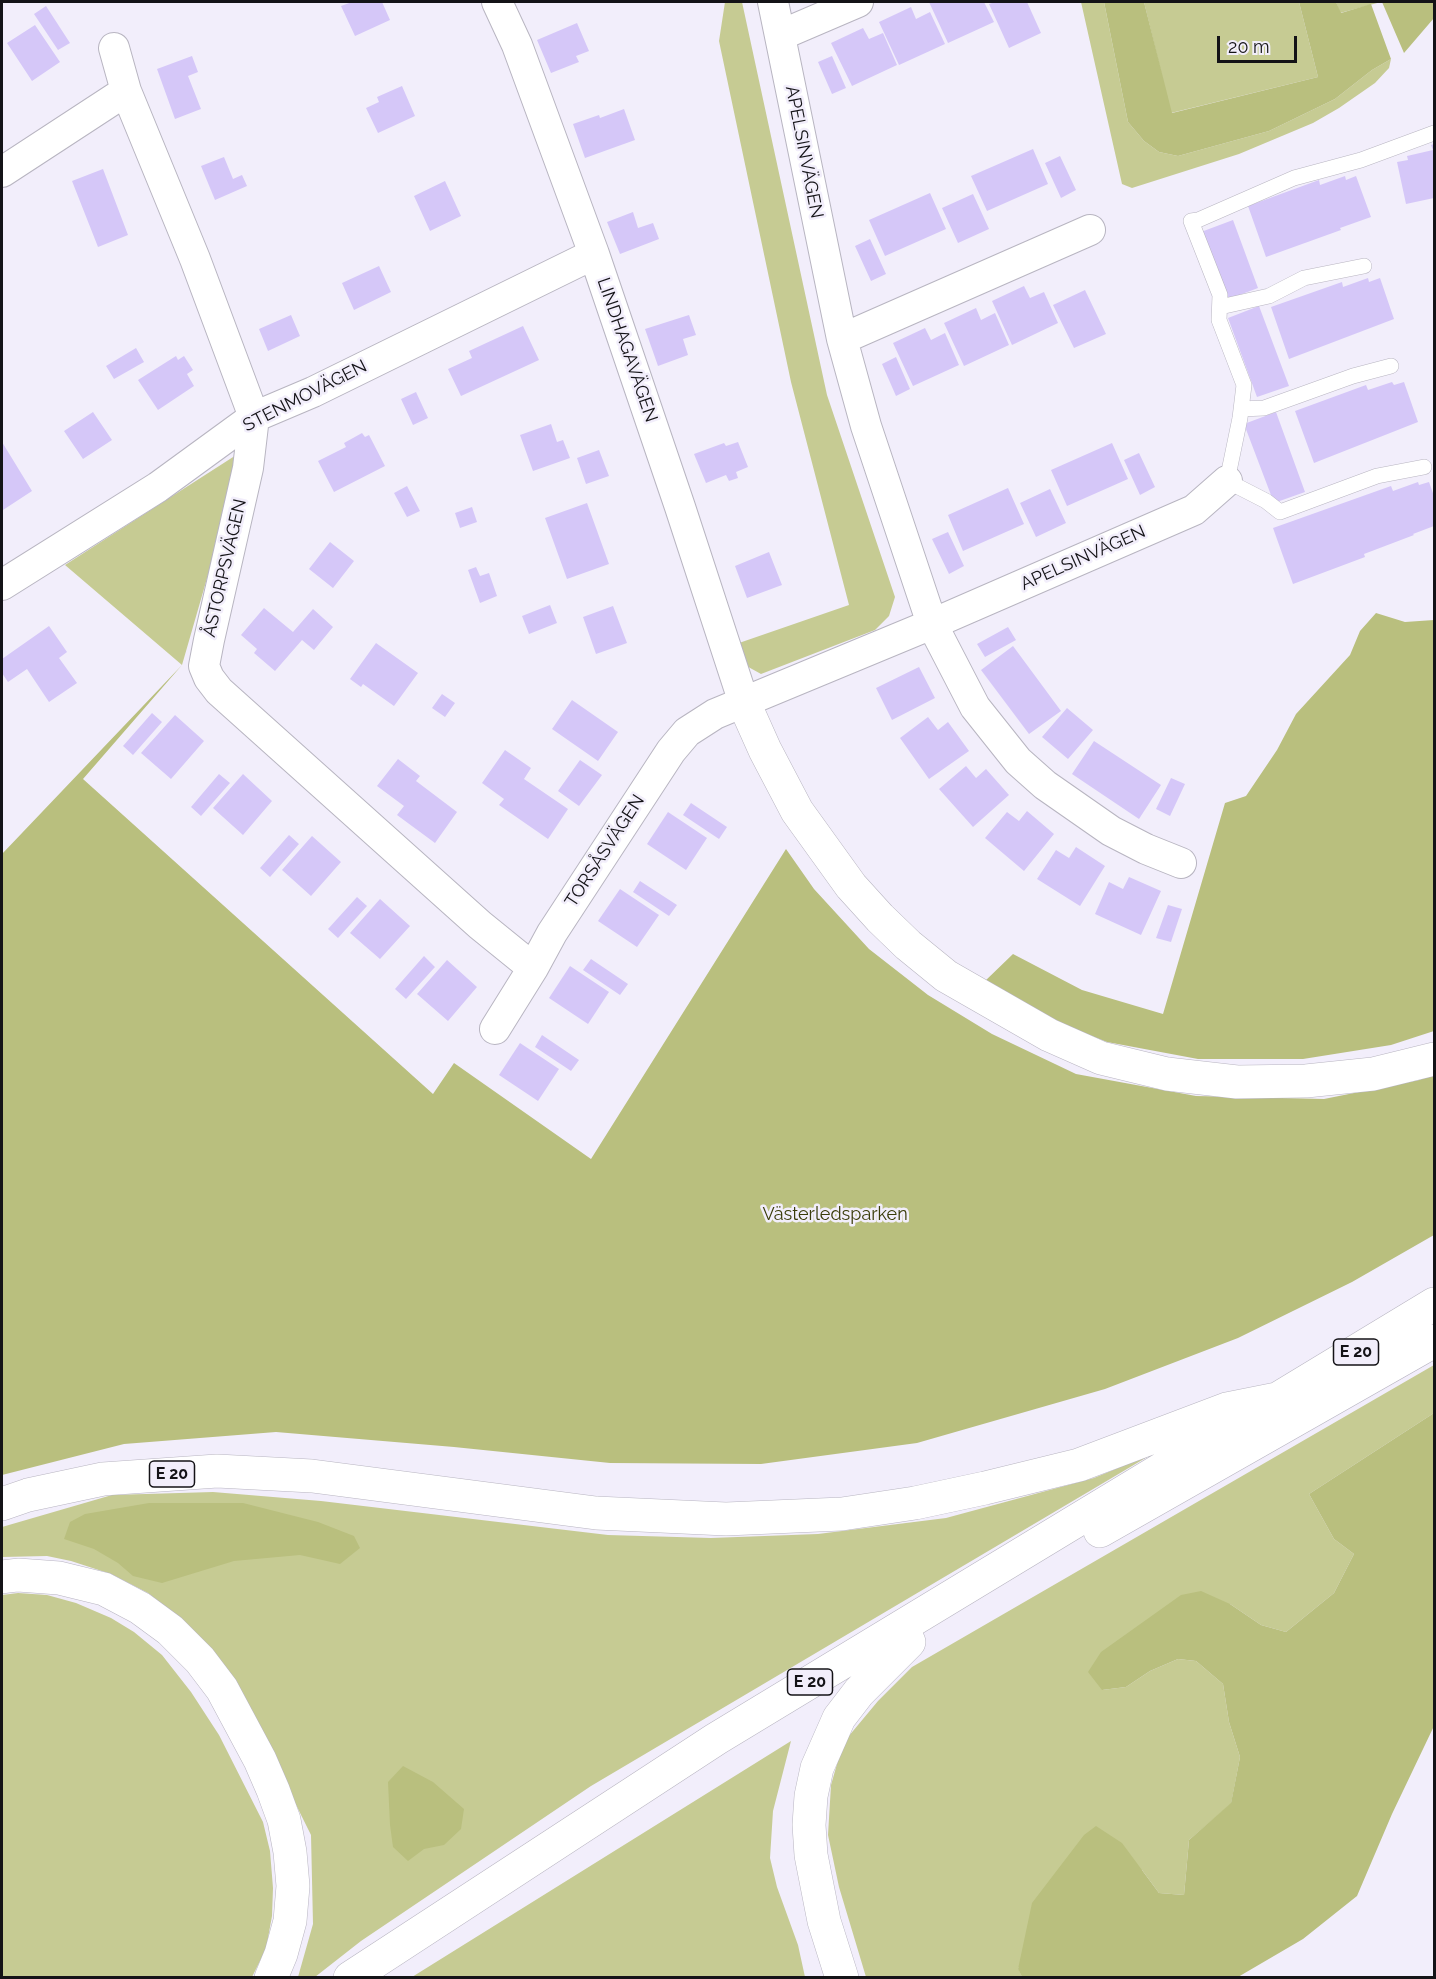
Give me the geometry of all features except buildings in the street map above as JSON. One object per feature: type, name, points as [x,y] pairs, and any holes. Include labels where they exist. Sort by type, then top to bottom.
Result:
[{"type":"main road","points":[[744,703],[797,812],[851,886],[880,918],[946,976],[1049,1035],[1101,1058],[1167,1074],[1237,1082],[1306,1082],[1373,1074],[1434,1059]]},
{"type":"main road","name":"E 20","points":[[350,1977],[716,1739],[1434,1304]]},
{"type":"main road","name":"E 20","points":[[388,1977],[708,1767],[909,1642],[1434,1341]]},
{"type":"main road","name":"E 20","points":[[2,1504],[28,1495],[103,1479],[217,1471],[312,1476],[596,1513],[726,1519],[842,1514],[915,1503],[1079,1465],[1227,1408],[1277,1399]]},
{"type":"main road","points":[[2,1577],[18,1575],[59,1578],[104,1588],[140,1608],[170,1630],[200,1660],[222,1689],[260,1760],[273,1790],[284,1820],[290,1852],[293,1886],[290,1921],[281,1954],[271,1977]]},
{"type":"main road","name":"E 20","points":[[842,1977],[824,1921],[811,1855],[809,1825],[817,1768],[838,1718],[859,1692],[909,1642]]},
{"type":"street","name":"LINDHAGAVÄGEN","points":[[497,2],[517,45],[594,254],[744,703]]},
{"type":"street","name":"APELSINVÄGEN","points":[[773,2],[842,339],[866,426],[932,624],[975,707],[1018,761],[1045,785],[1111,831],[1180,863]]},
{"type":"street","points":[[781,35],[858,2]]},
{"type":"street","name":"ÅSTORPSVÄGEN","points":[[114,48],[126,91],[195,259],[254,417],[248,468],[208,640],[204,666],[209,678],[219,691],[480,925],[533,968]]},
{"type":"street","points":[[2,172],[126,91]]},
{"type":"street","points":[[842,339],[1090,230]]},
{"type":"street","name":"STENMOVÄGEN","points":[[2,585],[158,487],[254,417],[313,392],[594,254]]},
{"type":"street","name":"APELSINVÄGEN","points":[[744,703],[1194,510],[1227,481]]},
{"type":"street","name":"TORSÅSVÄGEN","points":[[495,1029],[552,933],[671,751],[687,732],[699,724],[715,714],[744,703]]},
{"type":"lane","points":[[1424,467],[1377,476],[1280,512],[1266,501],[1227,481],[1244,385],[1220,320],[1220,295],[1191,221],[1294,178],[1361,160],[1434,133]]},
{"type":"lane","points":[[1220,308],[1269,296],[1304,279],[1364,266]]},
{"type":"lane","points":[[1241,409],[1264,408],[1353,376],[1391,366]]},
{"type":"green space","points":[[725,2],[742,2],[827,395],[895,597],[889,616],[875,630],[761,674],[743,664],[739,643],[849,605],[791,382],[719,41]]},
{"type":"green space","points":[[1081,2],[1104,2],[1128,122],[1144,141],[1159,152],[1178,156],[1269,131],[1335,99],[1372,70],[1391,59],[1389,68],[1375,83],[1313,123],[1239,154],[1132,188],[1122,184]]},
{"type":"green space","points":[[1104,2],[1144,2],[1172,113],[1318,77],[1299,2],[1336,2],[1341,13],[1371,4],[1391,59],[1372,70],[1335,99],[1269,131],[1178,156],[1159,152],[1144,141],[1128,122]]},
{"type":"green space","points":[[1144,2],[1299,2],[1318,77],[1171,113]]},
{"type":"green space","points":[[1336,2],[1381,2],[1340,13]]},
{"type":"green space","points":[[1382,2],[1434,2],[1434,18],[1404,53]]},
{"type":"green space","points":[[244,450],[182,665],[65,565]]},
{"type":"green space","points":[[1376,613],[1405,622],[1434,620],[1434,1031],[1391,1045],[1303,1059],[1198,1059],[1107,1042],[1046,1018],[984,982],[1013,954],[1082,990],[1163,1014],[1225,803],[1246,796],[1277,750],[1296,714],[1350,655],[1360,631]]},
{"type":"green space","name":"Västerledsparken","points":[[182,665],[83,779],[433,1094],[454,1063],[591,1159],[786,849],[814,889],[869,949],[928,995],[992,1034],[1076,1074],[1196,1096],[1324,1099],[1419,1080],[1434,1074],[1434,1235],[1352,1282],[1238,1338],[1105,1389],[917,1443],[761,1464],[610,1463],[276,1432],[124,1444],[2,1475],[2,854]]},
{"type":"green space","points":[[1434,1365],[1434,1413],[1309,1494],[1334,1539],[1354,1554],[1334,1593],[1286,1632],[1261,1625],[1230,1604],[1102,1690],[1126,1687],[1150,1671],[1178,1659],[1196,1661],[1223,1684],[1229,1722],[1240,1757],[1231,1804],[1189,1840],[1184,1895],[1159,1893],[1142,1870],[1018,1968],[1022,1977],[866,1977],[839,1887],[828,1835],[831,1785],[843,1743],[878,1701],[912,1667]]},
{"type":"green space","points":[[1434,1413],[1434,1726],[1392,1814],[1357,1896],[1303,1939],[1238,1977],[1022,1977],[1018,1969],[1032,1903],[1084,1835],[1096,1826],[1122,1843],[1159,1893],[1184,1895],[1189,1840],[1231,1803],[1240,1757],[1229,1722],[1223,1684],[1196,1661],[1178,1659],[1150,1671],[1126,1687],[1102,1690],[1088,1672],[1101,1652],[1181,1595],[1201,1591],[1230,1604],[1261,1625],[1286,1632],[1334,1593],[1354,1554],[1334,1539],[1309,1494]]},
{"type":"green space","points":[[1154,1453],[591,1786],[361,1941],[315,1977],[298,1977],[313,1924],[311,1835],[246,1704],[177,1616],[148,1593],[111,1574],[71,1561],[47,1556],[2,1557],[2,1527],[112,1495],[213,1492],[321,1501],[608,1535],[711,1538],[818,1534],[946,1518],[1094,1478]]},
{"type":"green space","points":[[149,1503],[243,1503],[318,1522],[354,1536],[360,1548],[340,1564],[300,1555],[234,1561],[162,1583],[133,1576],[118,1563],[94,1549],[64,1539],[70,1522],[85,1514]]},
{"type":"green space","points":[[18,1593],[47,1595],[76,1603],[111,1618],[134,1632],[162,1655],[191,1692],[219,1735],[263,1822],[270,1851],[273,1888],[272,1916],[266,1949],[252,1977],[2,1977],[2,1595]]},
{"type":"green space","points":[[791,1741],[773,1811],[770,1858],[777,1887],[798,1945],[805,1977],[412,1977]]},
{"type":"green space","points":[[403,1766],[433,1782],[464,1809],[461,1829],[444,1845],[424,1849],[408,1861],[393,1847],[390,1825],[388,1782]]}]
